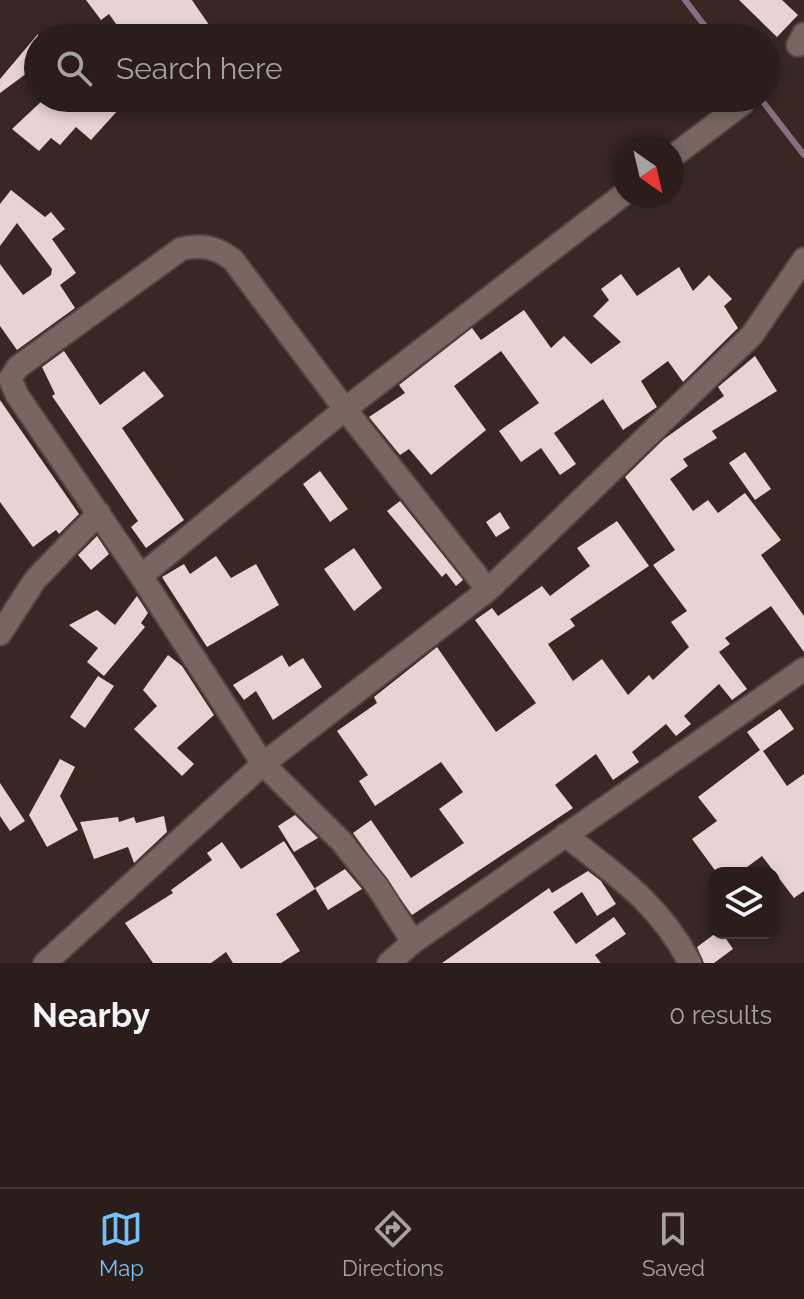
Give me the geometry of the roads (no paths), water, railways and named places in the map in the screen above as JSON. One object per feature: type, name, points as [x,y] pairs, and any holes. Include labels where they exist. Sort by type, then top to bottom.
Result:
[{"type":"street","points":[[684,148],[731,112]]},
{"type":"street","points":[[141,576],[345,409],[612,203]]},
{"type":"street","points":[[413,942],[377,886],[342,842],[263,764],[99,513],[17,395],[10,379],[18,367],[181,249],[198,245],[219,249],[233,260],[345,409],[488,590]]},
{"type":"street","points":[[45,963],[263,764],[488,590],[752,335],[804,259]]},
{"type":"street","points":[[0,634],[35,580],[99,513]]},
{"type":"street","points":[[389,963],[413,942],[804,669]]},
{"type":"street","points":[[565,835],[627,883],[673,929],[690,963]]},
{"type":"waterway","points":[[685,0],[703,24]]},
{"type":"waterway","points":[[771,112],[804,155]]}]
